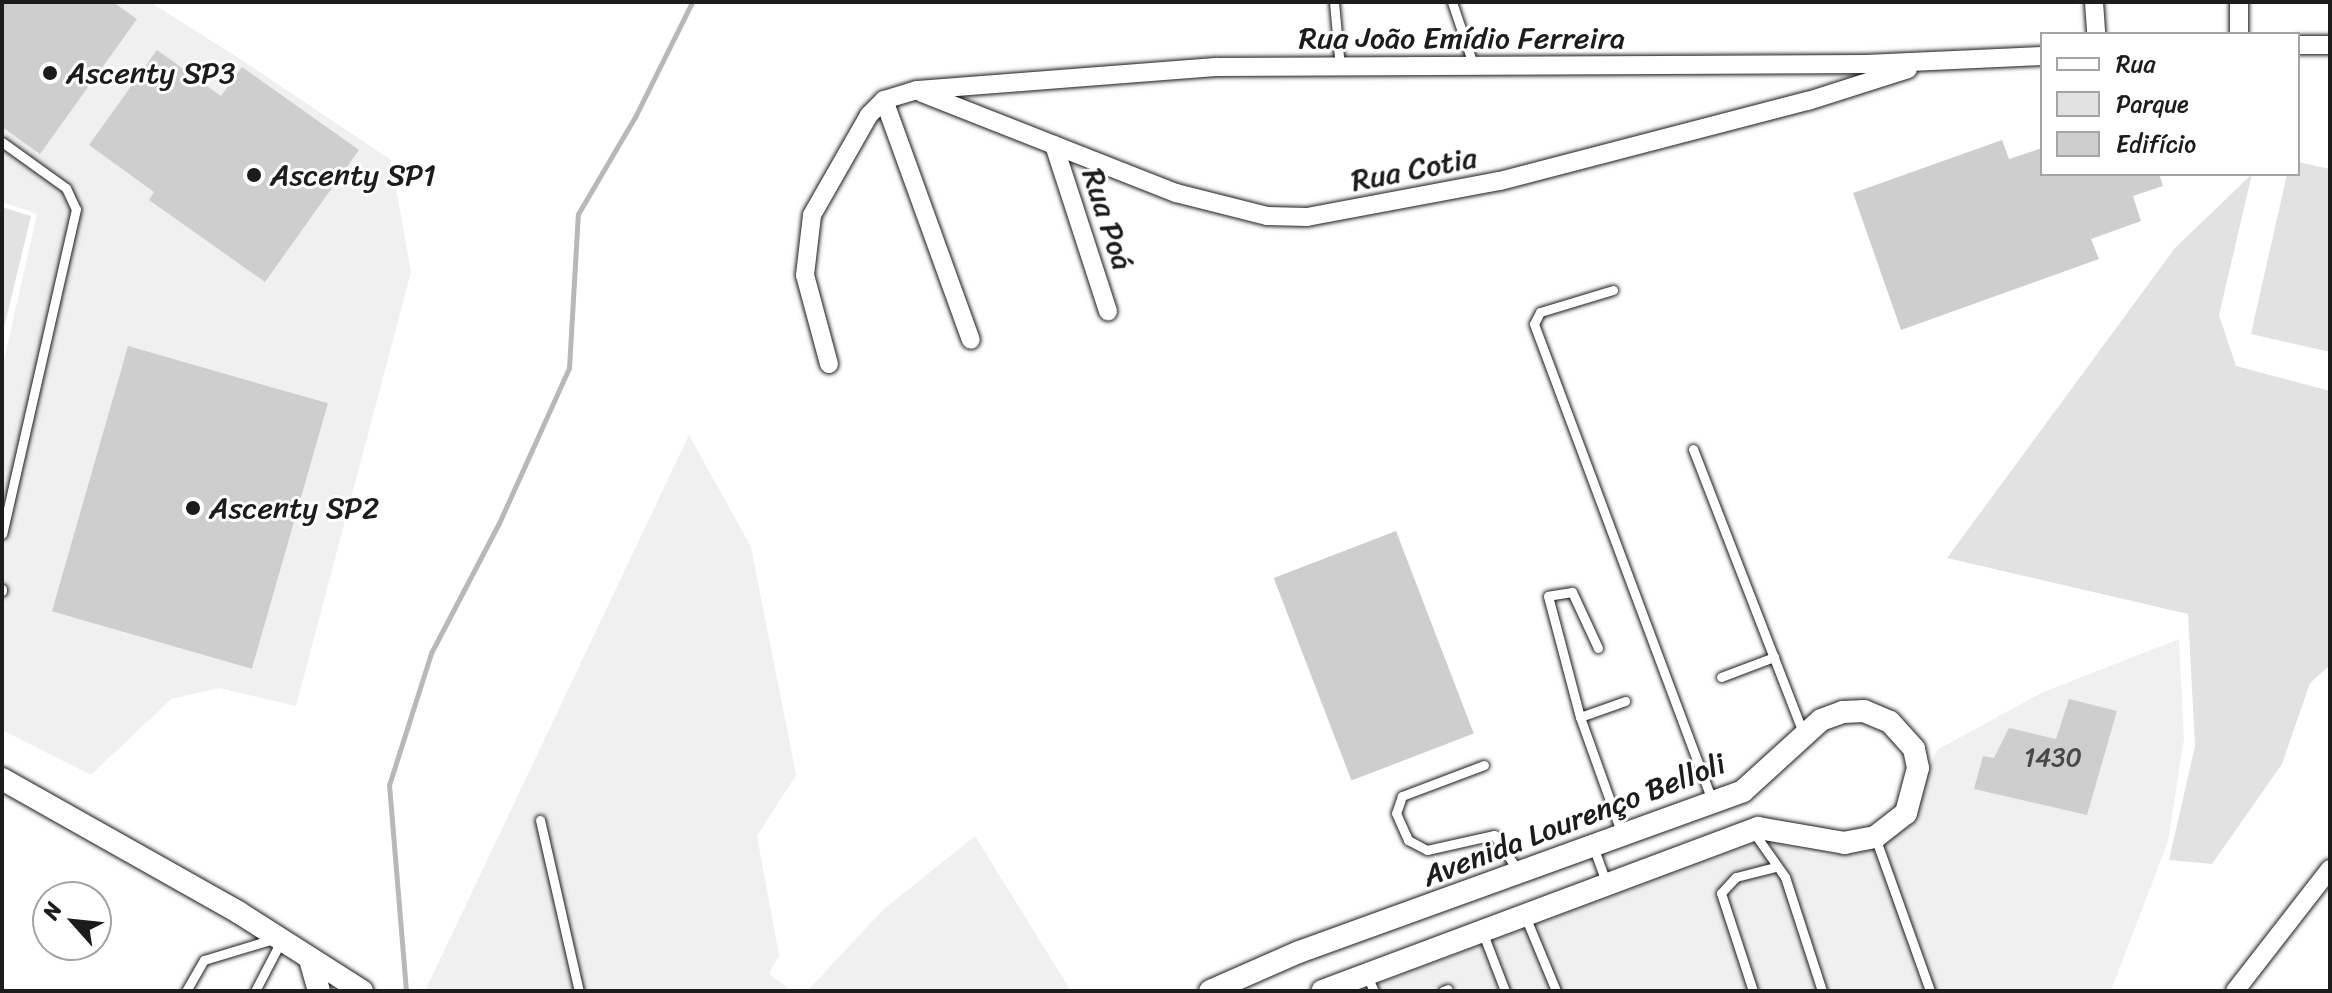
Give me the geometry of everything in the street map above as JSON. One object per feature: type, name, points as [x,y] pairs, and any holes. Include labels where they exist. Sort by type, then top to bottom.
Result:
[{"type":"street","points":[[2094,2],[2096,32]]},
{"type":"street","points":[[2239,2],[2239,32]]},
{"type":"street","points":[[2300,45],[2330,45]]},
{"type":"street","name":"Rua João Emídio Ferreira","points":[[884,100],[917,90],[1216,67],[1929,61],[2040,56]]},
{"type":"street","name":"Rua Cotia","points":[[917,90],[1223,208],[1307,217],[1556,167],[1808,101],[1929,61]]},
{"type":"street","points":[[884,100],[971,340]]},
{"type":"street","points":[[829,364],[805,275],[805,242],[812,215],[842,155],[884,100]]},
{"type":"street","name":"Rua Poá","points":[[1054,145],[1108,311]]},
{"type":"street","name":"Avenida Lourenço Belloli","points":[[1210,991],[1299,952],[1594,849],[1713,803],[1757,781],[1821,720],[1864,711],[1905,734],[1914,749],[1915,786],[1906,813],[1875,837]]},
{"type":"street","points":[[2,779],[279,939],[354,989]]},
{"type":"street","points":[[1323,991],[1370,983],[1482,930],[1752,830],[1776,828],[1845,843],[1875,837]]},
{"type":"street","points":[[2235,991],[2330,869]]},
{"type":"street","points":[[311,963],[319,991]]},
{"type":"lane","points":[[1334,2],[1340,68]]},
{"type":"lane","points":[[1452,2],[1474,67]]},
{"type":"lane","points":[[2,142],[66,188],[76,209],[2,534]]},
{"type":"lane","points":[[1613,290],[1540,312],[1534,324],[1713,803]]},
{"type":"lane","points":[[1693,449],[1804,734]]},
{"type":"lane","points":[[1598,648],[1572,592],[1548,596],[1580,717],[1624,838]]},
{"type":"lane","points":[[1721,677],[1774,657]]},
{"type":"lane","points":[[1580,717],[1625,701]]},
{"type":"lane","points":[[1484,765],[1402,796],[1396,813],[1408,840],[1427,850],[1494,835],[1520,875]]},
{"type":"lane","points":[[540,820],[579,991]]},
{"type":"lane","points":[[1752,830],[1775,867],[1785,877],[1822,991]]},
{"type":"lane","points":[[1875,837],[1930,991]]},
{"type":"lane","points":[[1594,849],[1607,884]]},
{"type":"lane","points":[[1753,991],[1721,893],[1736,877],[1775,867]]},
{"type":"lane","points":[[1525,915],[1556,991]]},
{"type":"lane","points":[[1482,930],[1505,991]]},
{"type":"lane","points":[[186,991],[204,960],[279,939]]},
{"type":"lane","points":[[255,991],[279,939]]},
{"type":"shaded area","points":[[2,2],[150,2],[240,59],[391,160],[411,272],[296,706],[219,688],[171,699],[91,775],[2,730],[2,369],[37,214],[2,202]]},
{"type":"shaded area","points":[[689,435],[751,547],[796,775],[757,836],[779,955],[769,974],[792,991],[425,991]]},
{"type":"shaded area","points":[[2179,639],[2184,739],[2168,841],[2111,991],[1358,991],[1767,839],[1813,855],[1861,854],[1904,827],[1937,750],[2041,693]]},
{"type":"shaded area","points":[[975,836],[1071,991],[807,991],[884,909]]},
{"type":"green space","points":[[2300,162],[2330,169],[2330,352],[2251,334],[2287,176],[2300,176]]},
{"type":"green space","points":[[2252,176],[2219,315],[2236,366],[2330,391],[2330,665],[2310,683],[2282,764],[2212,864],[2169,860],[2195,746],[2188,614],[1947,558],[2175,248]]},
{"type":"green space","points":[[2,207],[31,216],[2,336]]},
{"type":"building","name":"Ascenty SP3","points":[[2,2],[113,2],[137,19],[40,154],[2,127]]},
{"type":"building","name":"Ascenty SP1","points":[[157,50],[221,96],[242,67],[359,150],[265,282],[149,200],[154,192],[89,145]]},
{"type":"building","points":[[2002,140],[2009,159],[2040,149],[2040,176],[2160,176],[2163,186],[2133,196],[2141,221],[2091,239],[2099,259],[1901,330],[1853,193]]},
{"type":"building","name":"Ascenty SP2","points":[[128,346],[328,403],[252,669],[52,611]]},
{"type":"building","points":[[1396,531],[1474,734],[1351,781],[1274,578]]},
{"type":"building","points":[[2069,699],[2117,711],[2087,815],[1974,789],[1983,756],[1994,758],[2009,728],[2056,739]]},
{"type":"waterway","points":[[406,991],[389,785],[431,653],[499,523],[569,368],[578,214],[635,117],[692,2]]},
{"type":"place","name":"Ascenty SP3","points":[[50,73]]},
{"type":"place","name":"Ascenty SP1","points":[[254,175]]},
{"type":"place","name":"Ascenty SP2","points":[[193,508]]}]
